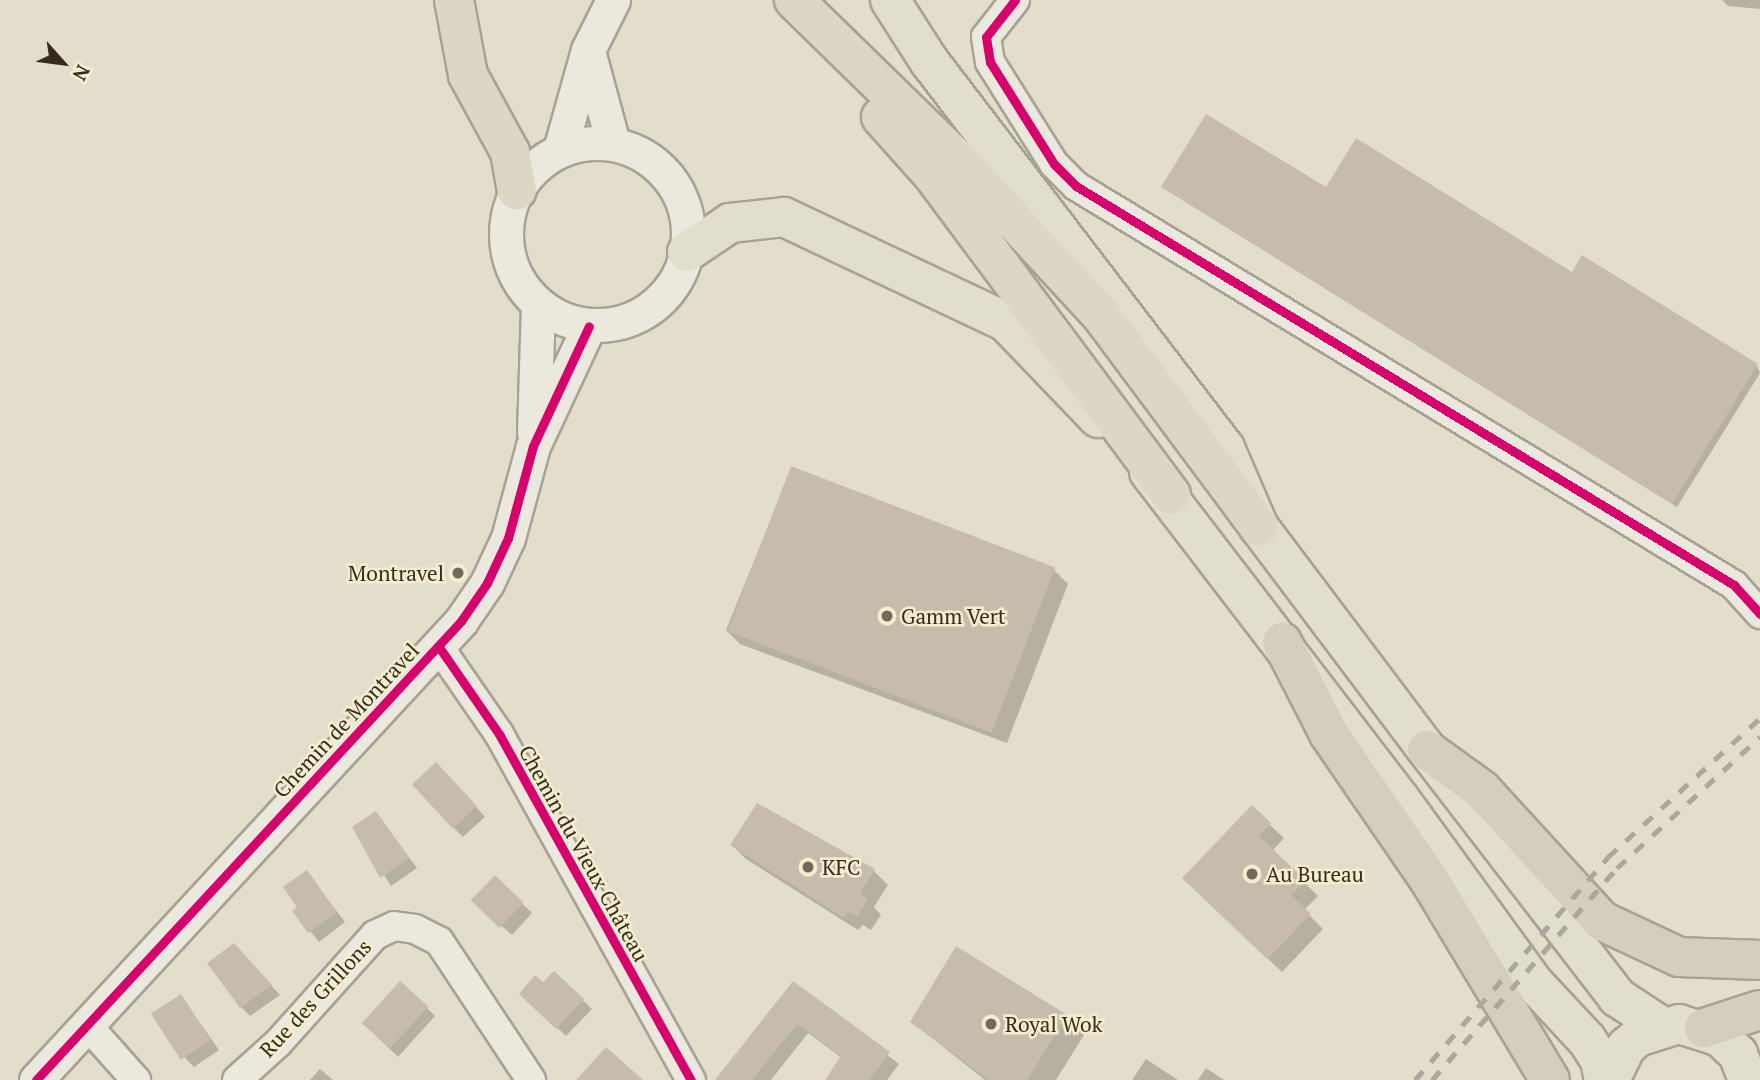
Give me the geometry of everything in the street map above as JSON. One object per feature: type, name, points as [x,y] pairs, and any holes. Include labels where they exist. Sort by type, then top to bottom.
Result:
[{"type":"highway","points":[[454,0],[468,75],[510,152],[517,190]]},
{"type":"highway","points":[[768,0],[832,62],[932,174],[1171,495]]},
{"type":"highway","points":[[794,0],[958,160],[1101,315],[1259,527]]},
{"type":"highway","points":[[1282,642],[1329,734],[1430,881],[1550,1080]]},
{"type":"highway","points":[[1427,750],[1482,790],[1602,921],[1679,957],[1760,960]]},
{"type":"highway","points":[[1704,1028],[1760,1010]]},
{"type":"main road","points":[[890,0],[929,61],[1225,448],[1259,527],[1617,997],[1661,1026],[1704,1028],[1738,1054],[1748,1080]]},
{"type":"main road","points":[[687,252],[730,223],[784,217],[885,262],[1006,322],[1171,495],[1532,981],[1587,1040],[1600,1060],[1604,1080]]},
{"type":"main road","points":[[1611,1080],[1626,1047],[1661,1026]]},
{"type":"street","points":[[560,150],[588,50],[613,0]]},
{"type":"street","points":[[1015,0],[986,37],[990,62],[1054,164],[1076,186],[1734,585],[1760,614]]},
{"type":"street","points":[[588,50],[613,143]]},
{"type":"street","points":[[586,143],[613,143],[641,153],[664,171],[681,195],[689,223],[687,252],[678,277],[662,299],[640,315],[616,324],[589,326],[562,319],[538,305],[518,281],[507,251],[507,219],[517,190],[535,166],[560,150],[586,143]]},
{"type":"street","name":"Chemin de Montravel","points":[[533,446],[538,305]]},
{"type":"street","name":"Chemin de Montravel","points":[[36,1080],[439,647],[487,583],[508,538],[533,446],[589,326]]},
{"type":"street","name":"Chemin du Vieux Château","points":[[439,647],[499,734],[691,1080]]},
{"type":"street","name":"Rue des Grillons","points":[[237,1080],[278,1043],[375,935],[394,926],[415,929],[439,941],[531,1080]]},
{"type":"street","points":[[87,1025],[136,1080]]},
{"type":"building","points":[[1206,114],[1326,187],[1356,138],[1572,272],[1582,255],[1758,364],[1672,504],[1161,187]]},
{"type":"building","points":[[791,466],[1055,567],[992,733],[728,631]]},
{"type":"building","points":[[436,762],[477,806],[453,828],[412,785]]},
{"type":"building","points":[[757,803],[875,869],[860,894],[868,899],[857,917],[848,912],[844,918],[730,845]]},
{"type":"building","points":[[1252,805],[1271,823],[1259,836],[1306,881],[1291,895],[1311,914],[1267,959],[1182,878]]},
{"type":"building","points":[[376,811],[409,858],[380,878],[352,827]]},
{"type":"building","points":[[307,870],[337,912],[308,933],[292,911],[297,907],[283,887]]},
{"type":"building","points":[[495,875],[524,903],[499,928],[471,900]]},
{"type":"building","points":[[234,943],[272,985],[240,1008],[207,963]]},
{"type":"building","points":[[956,946],[1067,1015],[1027,1080],[989,1080],[910,1022]]},
{"type":"building","points":[[554,971],[584,999],[556,1029],[519,994],[535,975],[543,982]]},
{"type":"building","points":[[400,981],[428,1006],[390,1049],[362,1023]]},
{"type":"building","points":[[793,981],[890,1052],[869,1080],[825,1080],[841,1056],[797,1024],[752,1080],[715,1080]]},
{"type":"building","points":[[181,994],[211,1040],[181,1060],[151,1014]]},
{"type":"building","points":[[606,1047],[643,1080],[576,1080]]},
{"type":"railway","points":[[1415,1080],[1608,857],[1760,718]]},
{"type":"railway","points":[[1432,1080],[1617,868],[1760,737]]},
{"type":"cycle path","points":[[1015,0],[986,37],[990,62],[1054,164],[1076,186],[1734,585],[1760,614]]},
{"type":"cycle path","points":[[36,1080],[461,621],[487,583],[508,538],[533,446],[589,326]]},
{"type":"cycle path","points":[[439,647],[499,734],[691,1080]]},
{"type":"place","name":"Montravel","points":[[458,573]]},
{"type":"place","name":"Gamm Vert","points":[[887,616]]},
{"type":"place","name":"KFC","points":[[808,867]]},
{"type":"place","name":"Au Bureau","points":[[1252,874]]},
{"type":"place","name":"Royal Wok","points":[[991,1024]]}]
